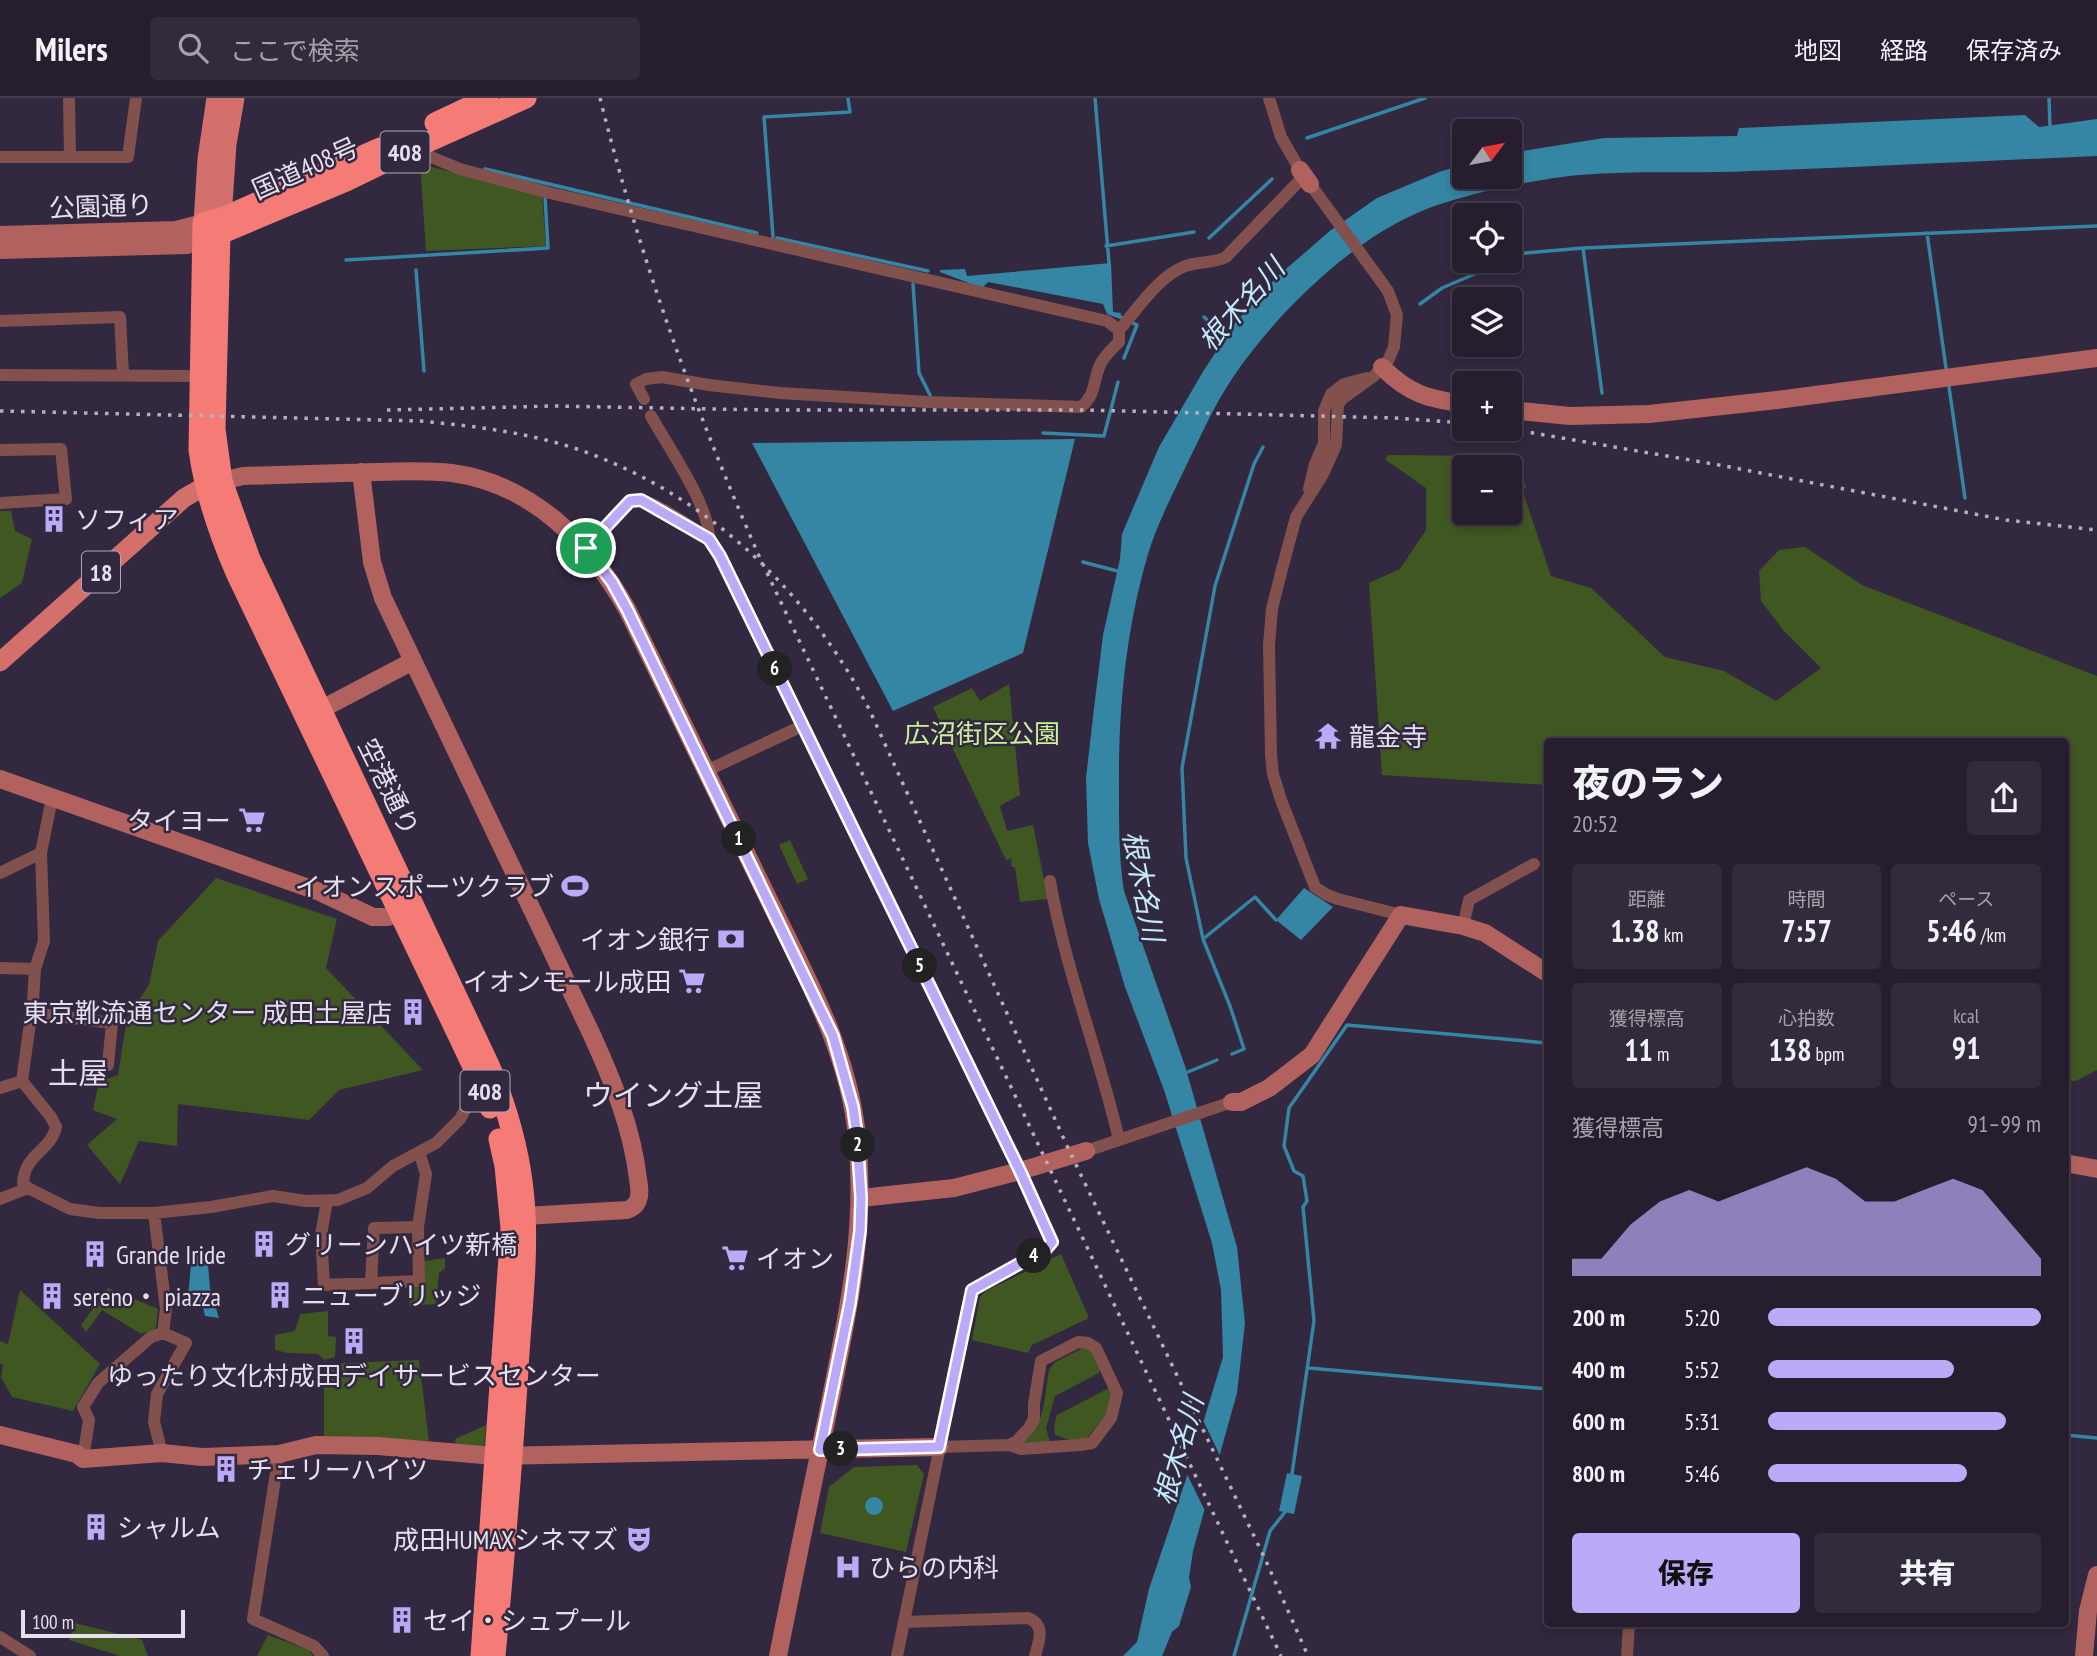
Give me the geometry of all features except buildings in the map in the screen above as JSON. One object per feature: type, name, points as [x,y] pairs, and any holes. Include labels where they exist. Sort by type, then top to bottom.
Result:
[{"type":"highway","name":"国道408号","points":[[212,229],[488,98]]},
{"type":"highway","name":"国道408号","points":[[212,229],[346,181],[526,98]]},
{"type":"highway","name":"空港通り","points":[[212,229],[199,376],[199,450],[320,710],[406,909]]},
{"type":"highway","name":"空港通り","points":[[212,229],[214,484],[237,575],[318,740],[406,909],[487,1078],[515,1144],[522,1178],[525,1216],[504,1456],[481,1656]]},
{"type":"highway","name":"空港通り","points":[[487,1078],[503,1156],[511,1228],[495,1656]]},
{"type":"main road","points":[[212,229],[207,159],[216,98]]},
{"type":"main road","points":[[212,229],[234,98]]},
{"type":"main road","name":"18","points":[[0,662],[184,498],[214,484]]},
{"type":"street","points":[[69,98],[70,157]]},
{"type":"street","points":[[0,157],[128,156],[136,98]]},
{"type":"street","points":[[1269,98],[1281,137],[1305,177],[1380,277],[1394,302],[1398,322],[1394,347],[1378,372],[1338,405],[1335,445],[1323,474],[1296,517],[1272,608],[1269,645],[1273,774],[1291,829],[1315,887],[1327,895],[1401,915],[1463,926],[1485,933],[1544,971]]},
{"type":"street","points":[[412,149],[460,169],[550,192],[1125,323]]},
{"type":"street","points":[[644,399],[636,384],[646,379],[662,377],[780,393],[1081,407],[1090,398],[1101,364],[1119,342],[1125,323],[1158,286],[1182,268],[1208,264],[1226,257],[1305,177]]},
{"type":"street","name":"公園通り","points":[[0,235],[212,229]]},
{"type":"street","name":"公園通り","points":[[0,250],[187,244],[212,229]]},
{"type":"street","points":[[0,321],[120,317],[123,375]]},
{"type":"street","points":[[1522,411],[1570,416],[1649,414],[2097,358]]},
{"type":"street","points":[[1378,372],[1414,393],[1452,402]]},
{"type":"street","points":[[0,374],[199,376]]},
{"type":"street","points":[[651,416],[698,498],[709,530],[709,539],[754,623],[1052,1242],[1046,1249],[972,1290],[897,1656]]},
{"type":"street","points":[[0,450],[61,449],[66,499],[0,503]]},
{"type":"street","points":[[361,472],[367,534],[377,582],[411,662],[606,1066],[622,1109],[635,1158],[639,1198],[633,1208],[525,1216]]},
{"type":"street","points":[[214,484],[243,476],[361,472],[451,473],[509,490],[536,505],[566,528],[586,548],[612,582],[706,771],[833,1036],[853,1107],[857,1135],[860,1231],[850,1303],[778,1656]]},
{"type":"street","points":[[586,548],[630,501],[641,500],[709,539]]},
{"type":"street","points":[[320,710],[411,662]]},
{"type":"street","points":[[706,771],[802,726]]},
{"type":"street","points":[[0,779],[320,892],[373,917],[388,917],[406,909]]},
{"type":"street","points":[[52,798],[41,853],[44,941],[35,969],[22,1081],[56,1127],[52,1137],[25,1167],[23,1183],[27,1188],[79,1211],[154,1213],[211,1208],[273,1196],[306,1201],[338,1200],[367,1188],[393,1166],[436,1143],[460,1119],[487,1078]]},
{"type":"street","points":[[0,873],[41,853]]},
{"type":"street","points":[[1463,926],[1469,900],[1534,864]]},
{"type":"street","points":[[1050,881],[1057,923],[1110,1100],[1125,1138]]},
{"type":"street","points":[[861,1198],[954,1188],[1020,1171],[1232,1102],[1241,1102],[1269,1088],[1312,1055],[1401,915]]},
{"type":"street","points":[[0,968],[35,969]]},
{"type":"street","points":[[32,1013],[112,1023],[108,1065]]},
{"type":"street","points":[[0,1088],[22,1081]]},
{"type":"street","points":[[327,1201],[321,1236],[324,1286],[419,1281],[418,1227],[426,1174],[419,1153]]},
{"type":"street","points":[[2069,1164],[2097,1169]]},
{"type":"street","points":[[0,1199],[27,1188]]},
{"type":"street","points":[[154,1213],[166,1309],[163,1333]]},
{"type":"street","points":[[370,1283],[374,1228],[418,1227]]},
{"type":"street","points":[[83,1459],[89,1420],[83,1407],[98,1383],[151,1337],[163,1333],[186,1343],[157,1394],[153,1422],[162,1452]]},
{"type":"street","points":[[0,1435],[77,1454],[83,1459],[162,1452],[202,1457],[279,1454],[316,1445],[378,1446],[504,1456],[1009,1445],[1021,1448],[1080,1446],[1091,1443],[1111,1418],[1117,1393],[1096,1348],[1088,1343],[1078,1342],[1041,1361],[1034,1419],[1017,1441],[1009,1445]]},
{"type":"street","points":[[279,1454],[253,1619],[314,1646],[323,1656]]},
{"type":"street","points":[[2084,1656],[2088,1611],[2097,1575]]},
{"type":"street","points":[[904,1622],[1028,1618],[1034,1620],[1040,1629],[1041,1638],[1035,1656]]},
{"type":"street","points":[[1626,1656],[1629,1627]]},
{"type":"street","points":[[0,1637],[30,1656]]},
{"type":"green space","points":[[420,164],[542,195],[546,246],[426,251]]},
{"type":"green space","points":[[1387,455],[1452,456],[1452,525],[1522,525],[1522,478],[1526,486],[1523,492],[1551,576],[1591,588],[1665,657],[1724,671],[1776,701],[1821,668],[1784,631],[1761,601],[1759,571],[1779,550],[1805,547],[1862,585],[2097,676],[2097,1070],[2076,1081],[2069,1081],[2069,738],[1544,738],[1544,785],[1382,775],[1369,583],[1400,569],[1426,530],[1426,488],[1386,460]]},
{"type":"green space","points":[[0,511],[11,511],[15,531],[32,539],[22,583],[0,598]]},
{"type":"green space","name":"広沼街区公園","points":[[1009,684],[1020,795],[1000,806],[1007,831],[1033,825],[1048,899],[1020,902],[1015,867],[1012,867],[1011,859],[1006,860],[933,707],[972,688],[980,701]]},
{"type":"green space","points":[[790,840],[808,879],[797,884],[779,845]]},
{"type":"green space","points":[[216,878],[337,919],[326,968],[423,1070],[339,1090],[309,1120],[178,1104],[177,1146],[139,1141],[120,1184],[87,1145],[117,1119],[93,1110],[99,1082],[118,1075],[127,1018],[149,985],[158,941]]},
{"type":"green space","points":[[1061,1254],[1089,1318],[1032,1345],[1028,1353],[972,1340],[980,1297],[986,1291]]},
{"type":"green space","points":[[445,1258],[445,1268],[439,1273],[436,1304],[410,1306],[408,1287],[425,1286],[424,1261]]},
{"type":"green space","points":[[108,1288],[158,1309],[156,1329],[141,1334],[102,1310],[86,1332],[81,1325]]},
{"type":"green space","points":[[20,1290],[100,1364],[73,1411],[12,1397],[1,1377],[3,1365],[0,1364],[0,1341],[8,1344]]},
{"type":"green space","points":[[328,1311],[328,1336],[336,1337],[335,1357],[324,1360],[318,1354],[275,1350],[275,1335],[295,1331],[300,1314]]},
{"type":"green space","points":[[1083,1348],[1091,1349],[1100,1369],[1099,1373],[1055,1396],[1046,1428],[1050,1442],[1024,1444],[1040,1419],[1049,1370],[1055,1362]]},
{"type":"green space","points":[[419,1360],[429,1441],[324,1436],[324,1364]]},
{"type":"green space","points":[[1109,1388],[1111,1393],[1106,1416],[1086,1439],[1072,1441],[1055,1435],[1057,1415]]},
{"type":"green space","points":[[486,1425],[484,1450],[456,1447],[455,1439]]},
{"type":"green space","points":[[917,1465],[924,1474],[906,1552],[820,1533],[829,1487],[854,1467]]},
{"type":"green space","points":[[75,1623],[142,1640],[148,1656],[120,1656],[69,1640]]},
{"type":"green space","points":[[268,1635],[309,1650],[313,1656],[257,1656]]},
{"type":"water","points":[[2025,115],[2039,127],[2097,119],[2097,156],[1729,172],[1580,175],[1522,184],[1522,151],[1604,138],[1737,136],[1739,128]]},
{"type":"water","points":[[1452,168],[1452,189],[1496,189],[1432,207],[1387,228],[1331,269],[1279,319],[1256,346],[1219,400],[1161,520],[1140,584],[1128,643],[1122,704],[1119,831],[1124,891],[1185,1066],[1237,1247],[1245,1323],[1237,1393],[1193,1551],[1189,1578],[1191,1587],[1179,1626],[1172,1632],[1162,1656],[1123,1656],[1137,1642],[1149,1589],[1223,1357],[1221,1290],[1212,1243],[1164,1090],[1125,987],[1099,899],[1088,843],[1086,778],[1103,635],[1120,559],[1122,534],[1159,447],[1235,323],[1278,276],[1331,230],[1377,198]]},
{"type":"water","points":[[1111,263],[1113,312],[1121,313],[1120,319],[1107,314],[1103,304],[988,282],[982,288],[940,272],[965,269],[967,276]]},
{"type":"water","points":[[1075,439],[1023,653],[893,711],[752,443]]},
{"type":"water","points":[[1304,888],[1333,907],[1301,940],[1276,920]]},
{"type":"water","points":[[207,1253],[210,1288],[219,1318],[205,1316],[203,1307],[188,1297],[192,1254]]},
{"type":"water","points":[[1287,1473],[1302,1476],[1294,1514],[1279,1511]]},
{"type":"water","points":[[870,1497],[878,1497],[883,1506],[881,1513],[870,1515],[865,1510],[865,1502]]},
{"type":"pier","points":[[1201,1416],[1222,1460],[1207,1515],[1185,1470]]},
{"type":"waterway","points":[[773,237],[764,117],[850,112],[848,98]]},
{"type":"waterway","points":[[1095,98],[1109,263]]},
{"type":"waterway","points":[[1307,138],[1425,98]]},
{"type":"waterway","points":[[2049,98],[2050,127]]},
{"type":"waterway","points":[[485,169],[757,233]]},
{"type":"waterway","points":[[1209,238],[1272,179]]},
{"type":"waterway","points":[[346,260],[548,248],[545,197]]},
{"type":"waterway","points":[[1522,254],[1583,248],[2097,226]]},
{"type":"waterway","points":[[1106,246],[1194,232]]},
{"type":"waterway","points":[[1927,233],[1946,368]]},
{"type":"waterway","points":[[777,238],[928,271]]},
{"type":"waterway","points":[[1583,248],[1602,393]]},
{"type":"waterway","points":[[416,270],[424,371]]},
{"type":"waterway","points":[[1420,304],[1442,288],[1477,273]]},
{"type":"waterway","points":[[913,284],[919,373],[930,395]]},
{"type":"waterway","points":[[1121,317],[1137,325],[1124,358]]},
{"type":"waterway","name":"根木名川","points":[[1204,317],[1228,339]]},
{"type":"waterway","points":[[1043,433],[1104,436],[1118,382]]},
{"type":"waterway","points":[[1949,387],[1965,498]]},
{"type":"waterway","points":[[1203,939],[1186,858],[1182,768],[1215,586],[1254,464],[1263,447]]},
{"type":"waterway","points":[[1083,562],[1121,572]]},
{"type":"waterway","points":[[1232,1054],[1244,1049],[1203,939],[1255,897],[1276,920]]},
{"type":"waterway","points":[[1292,1474],[1314,1321],[1303,1207],[1307,1201],[1303,1176],[1294,1171],[1284,1146],[1289,1108],[1347,1025],[1544,1043]]},
{"type":"waterway","points":[[1183,1074],[1217,1060]]},
{"type":"waterway","points":[[1309,1368],[1544,1389]]},
{"type":"waterway","points":[[2069,1435],[2097,1438]]},
{"type":"waterway","points":[[1234,1656],[1270,1531],[1285,1512]]},
{"type":"railway","points":[[600,98],[650,273],[690,387],[759,556],[1281,1656]]},
{"type":"railway","points":[[387,410],[553,406],[769,410],[1084,410],[1395,418],[1452,422]]},
{"type":"railway","points":[[0,411],[420,421],[519,434],[577,449],[624,468],[669,492],[710,520],[749,552],[784,587],[816,625],[845,667],[870,711],[1068,1148],[1266,1561],[1308,1656]]},
{"type":"railway","points":[[1522,431],[1719,465],[2006,520],[2097,530]]},
{"type":"place","name":"ソフィア","points":[[54,519]]},
{"type":"place","name":"龍金寺","points":[[1328,736]]},
{"type":"place","name":"タイヨー","points":[[252,820]]},
{"type":"place","name":"イオンスポーツクラブ","points":[[575,886]]},
{"type":"place","name":"イオン銀行","points":[[731,939]]},
{"type":"place","name":"イオンモール成田","points":[[692,981]]},
{"type":"place","name":"東京靴流通センター 成田土屋店","points":[[413,1012]]},
{"type":"place","name":"グリーンハイツ新橋","points":[[264,1244]]},
{"type":"place","name":"Grande Iride","points":[[95,1254]]},
{"type":"place","name":"イオン","points":[[735,1258]]},
{"type":"place","name":"ニューブリッジ","points":[[280,1295]]},
{"type":"place","name":"sereno・ piazza","points":[[52,1296]]},
{"type":"place","name":"ゆったり文化村成田デイサービスセンター","points":[[354,1341]]},
{"type":"place","name":"チェリーハイツ","points":[[226,1469]]},
{"type":"place","name":"シャルム","points":[[96,1527]]},
{"type":"place","name":"成田HUMAXシネマズ","points":[[639,1539]]},
{"type":"place","name":"ひらの内科","points":[[848,1567]]},
{"type":"place","name":"セイ・シュプール","points":[[402,1620]]},
{"type":"district","name":"土屋","points":[[78,1072]]},
{"type":"district","name":"ウイング土屋","points":[[673,1094]]},
{"type":"route","points":[[641,500],[709,539],[754,623],[1052,1242],[1046,1249],[972,1290],[939,1447],[820,1450],[850,1303],[860,1231],[857,1135],[843,1068],[833,1036],[778,919],[627,609],[612,582],[586,548],[630,501],[641,500]]}]
